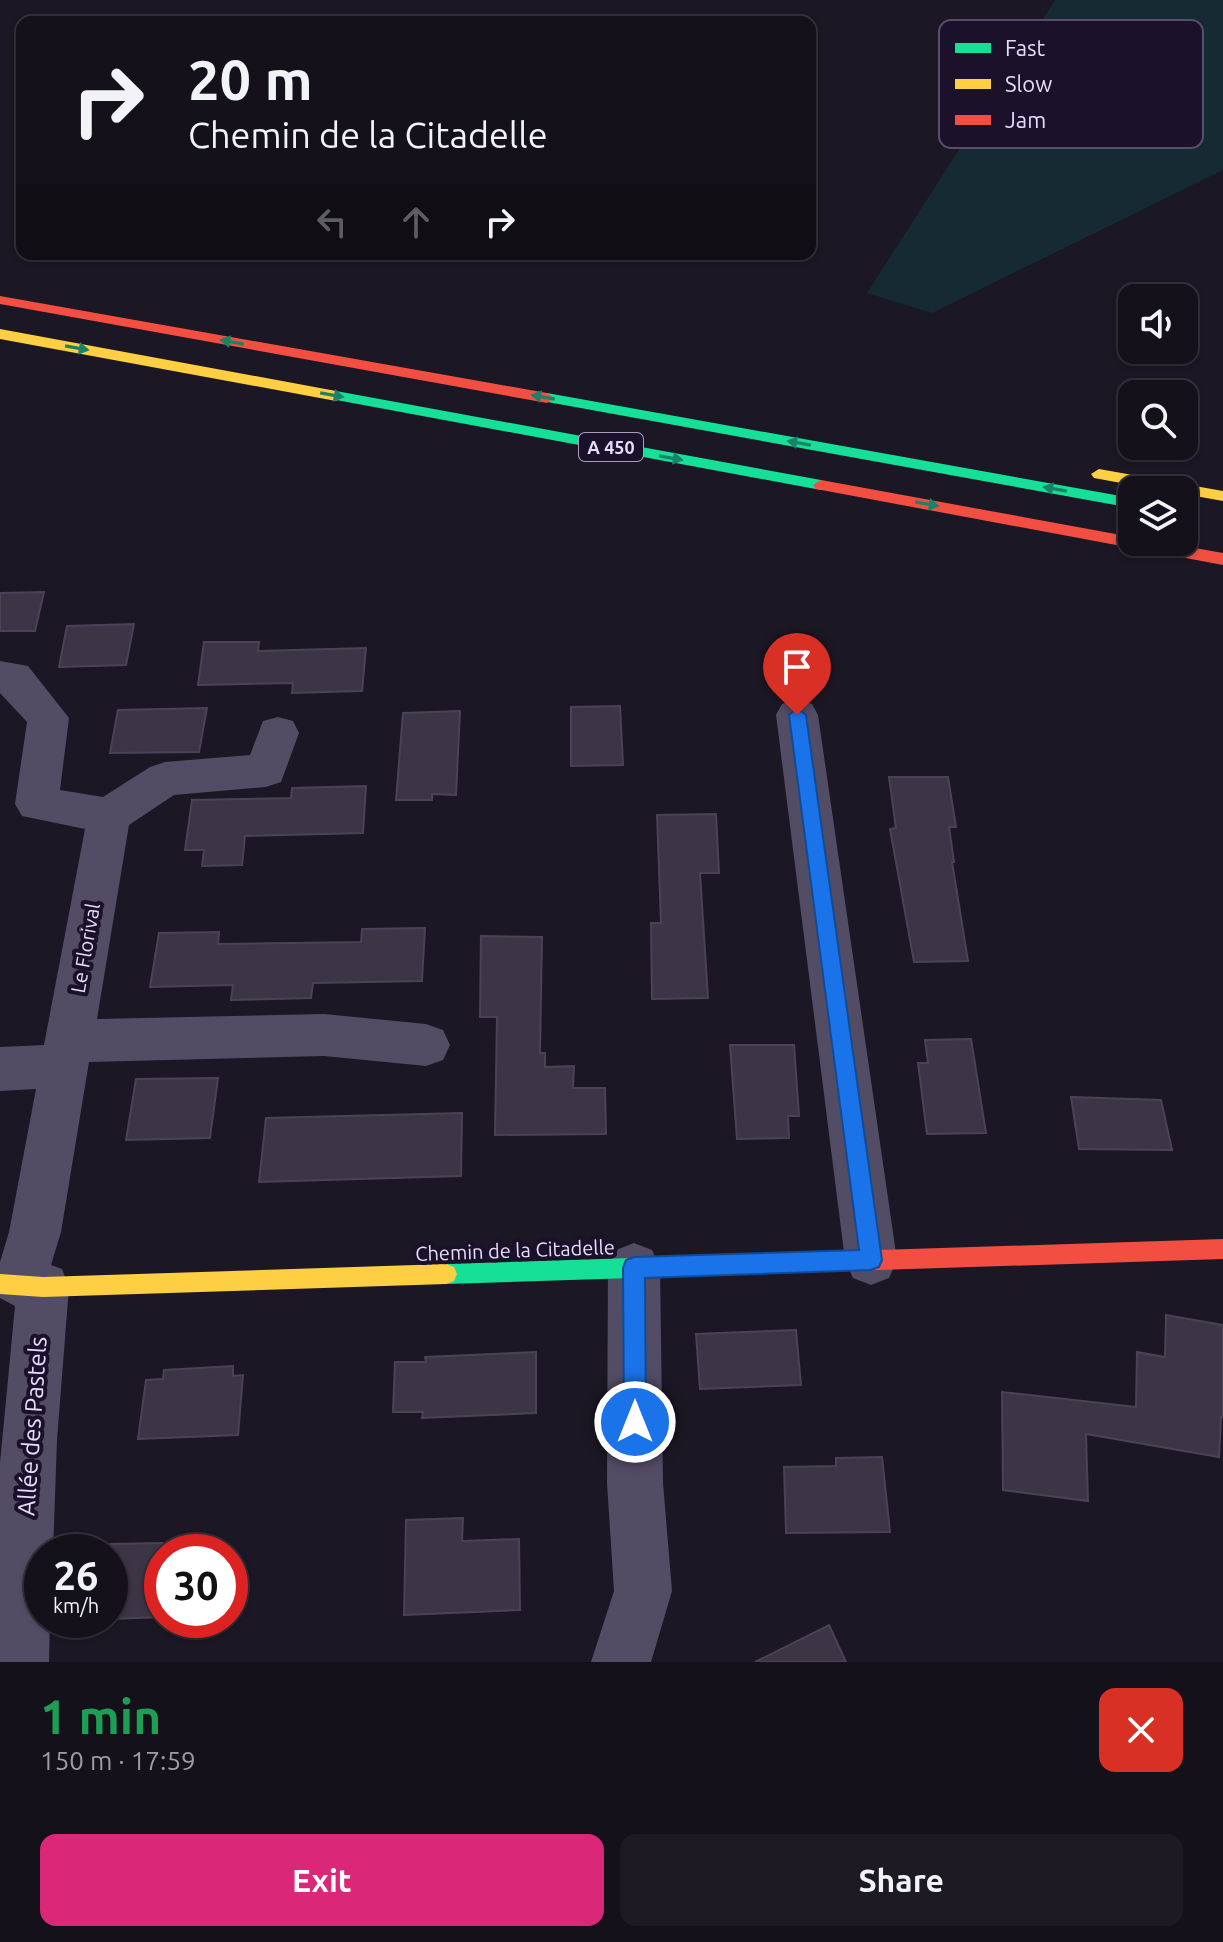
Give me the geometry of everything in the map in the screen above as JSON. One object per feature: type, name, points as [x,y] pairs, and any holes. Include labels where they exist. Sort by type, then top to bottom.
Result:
[{"type":"main road","name":"A 450","points":[[0,300],[1118,500]]},
{"type":"main road","name":"A 450","points":[[0,334],[1223,559]]},
{"type":"main road","points":[[993,478],[1037,464]]},
{"type":"main road","points":[[1083,472],[1223,496]]},
{"type":"main road","points":[[1075,532],[1122,561]]},
{"type":"main road","name":"Chemin de la Citadelle","points":[[21,1285],[1223,1249]]},
{"type":"street","points":[[0,677],[13,677],[48,718],[37,804],[109,816],[165,779],[266,770],[278,733]]},
{"type":"street","points":[[797,715],[871,1260]]},
{"type":"street","name":"Le Florival","points":[[21,1285],[35,1232],[109,816]]},
{"type":"street","points":[[0,1069],[67,1053],[324,1035],[426,1045]]},
{"type":"street","points":[[621,1662],[643,1591],[635,1483],[634,1268]]},
{"type":"street","name":"Allée des Pastels","points":[[19,1662],[29,1440],[21,1285]]},
{"type":"shaded area","points":[[1055,0],[1223,0],[1223,170],[932,313],[867,293],[960,148],[1203,148],[1203,20],[1042,20]]},
{"type":"building","points":[[44,592],[35,631],[0,631],[0,593]]},
{"type":"building","points":[[134,624],[126,665],[59,667],[67,626]]},
{"type":"building","points":[[204,642],[259,642],[258,651],[366,648],[362,691],[292,693],[293,683],[198,685]]},
{"type":"building","points":[[620,706],[623,765],[571,766],[571,707]]},
{"type":"building","points":[[207,708],[199,752],[110,753],[118,710]]},
{"type":"building","points":[[460,711],[456,795],[432,794],[432,800],[396,800],[403,713]]},
{"type":"building","points":[[889,777],[948,777],[956,827],[949,827],[952,862],[968,961],[914,962],[890,829],[896,828]]},
{"type":"building","points":[[366,786],[363,833],[245,836],[242,865],[202,866],[204,850],[185,850],[192,800],[291,798],[292,788]]},
{"type":"building","points":[[716,814],[719,873],[700,873],[708,998],[652,999],[651,923],[661,923],[657,815]]},
{"type":"building","points":[[425,928],[422,981],[313,983],[311,998],[231,1000],[233,985],[150,987],[159,933],[219,932],[218,944],[361,942],[362,929]]},
{"type":"building","points":[[481,936],[542,937],[540,1053],[545,1053],[545,1067],[574,1066],[573,1088],[605,1088],[606,1134],[495,1135],[497,1017],[480,1017]]},
{"type":"building","points":[[971,1039],[986,1133],[927,1134],[918,1063],[928,1063],[925,1040]]},
{"type":"building","points":[[730,1045],[794,1045],[799,1116],[788,1116],[789,1138],[737,1139]]},
{"type":"building","points":[[218,1078],[210,1138],[126,1140],[136,1079]]},
{"type":"building","points":[[1071,1097],[1161,1100],[1172,1150],[1079,1149]]},
{"type":"building","points":[[462,1113],[461,1176],[259,1182],[266,1118]]},
{"type":"building","points":[[1166,1315],[1223,1325],[1223,1417],[1219,1457],[1086,1434],[1088,1501],[1003,1490],[1002,1392],[1136,1407],[1137,1352],[1165,1357]]},
{"type":"building","points":[[796,1330],[801,1385],[700,1389],[696,1334]]},
{"type":"building","points":[[536,1352],[536,1413],[422,1418],[423,1412],[393,1412],[395,1362],[426,1362],[425,1357]]},
{"type":"building","points":[[233,1366],[233,1376],[243,1375],[238,1435],[138,1439],[146,1380],[163,1379],[164,1370]]},
{"type":"building","points":[[882,1457],[890,1532],[786,1533],[784,1467],[836,1466],[836,1458]]},
{"type":"building","points":[[463,1518],[462,1541],[519,1539],[520,1610],[404,1615],[406,1520]]},
{"type":"building","points":[[144,1543],[144,1618],[128,1618],[128,1544]]},
{"type":"building","points":[[829,1625],[846,1662],[755,1662]]},
{"type":"traffic: fast","points":[[336,396],[821,485]]},
{"type":"traffic: fast","points":[[547,398],[1118,500]]},
{"type":"traffic: fast","points":[[446,1274],[817,1262]]},
{"type":"traffic: slow","points":[[0,334],[336,396]]},
{"type":"traffic: slow","points":[[1099,474],[1223,496]]},
{"type":"traffic: slow","points":[[0,1284],[43,1287],[446,1274]]},
{"type":"traffic: jam","points":[[0,300],[547,398]]},
{"type":"traffic: jam","points":[[821,485],[1223,559]]},
{"type":"traffic: jam","points":[[817,1262],[1223,1249]]},
{"type":"route","points":[[635,1422],[634,1268],[871,1260],[797,715]]}]
